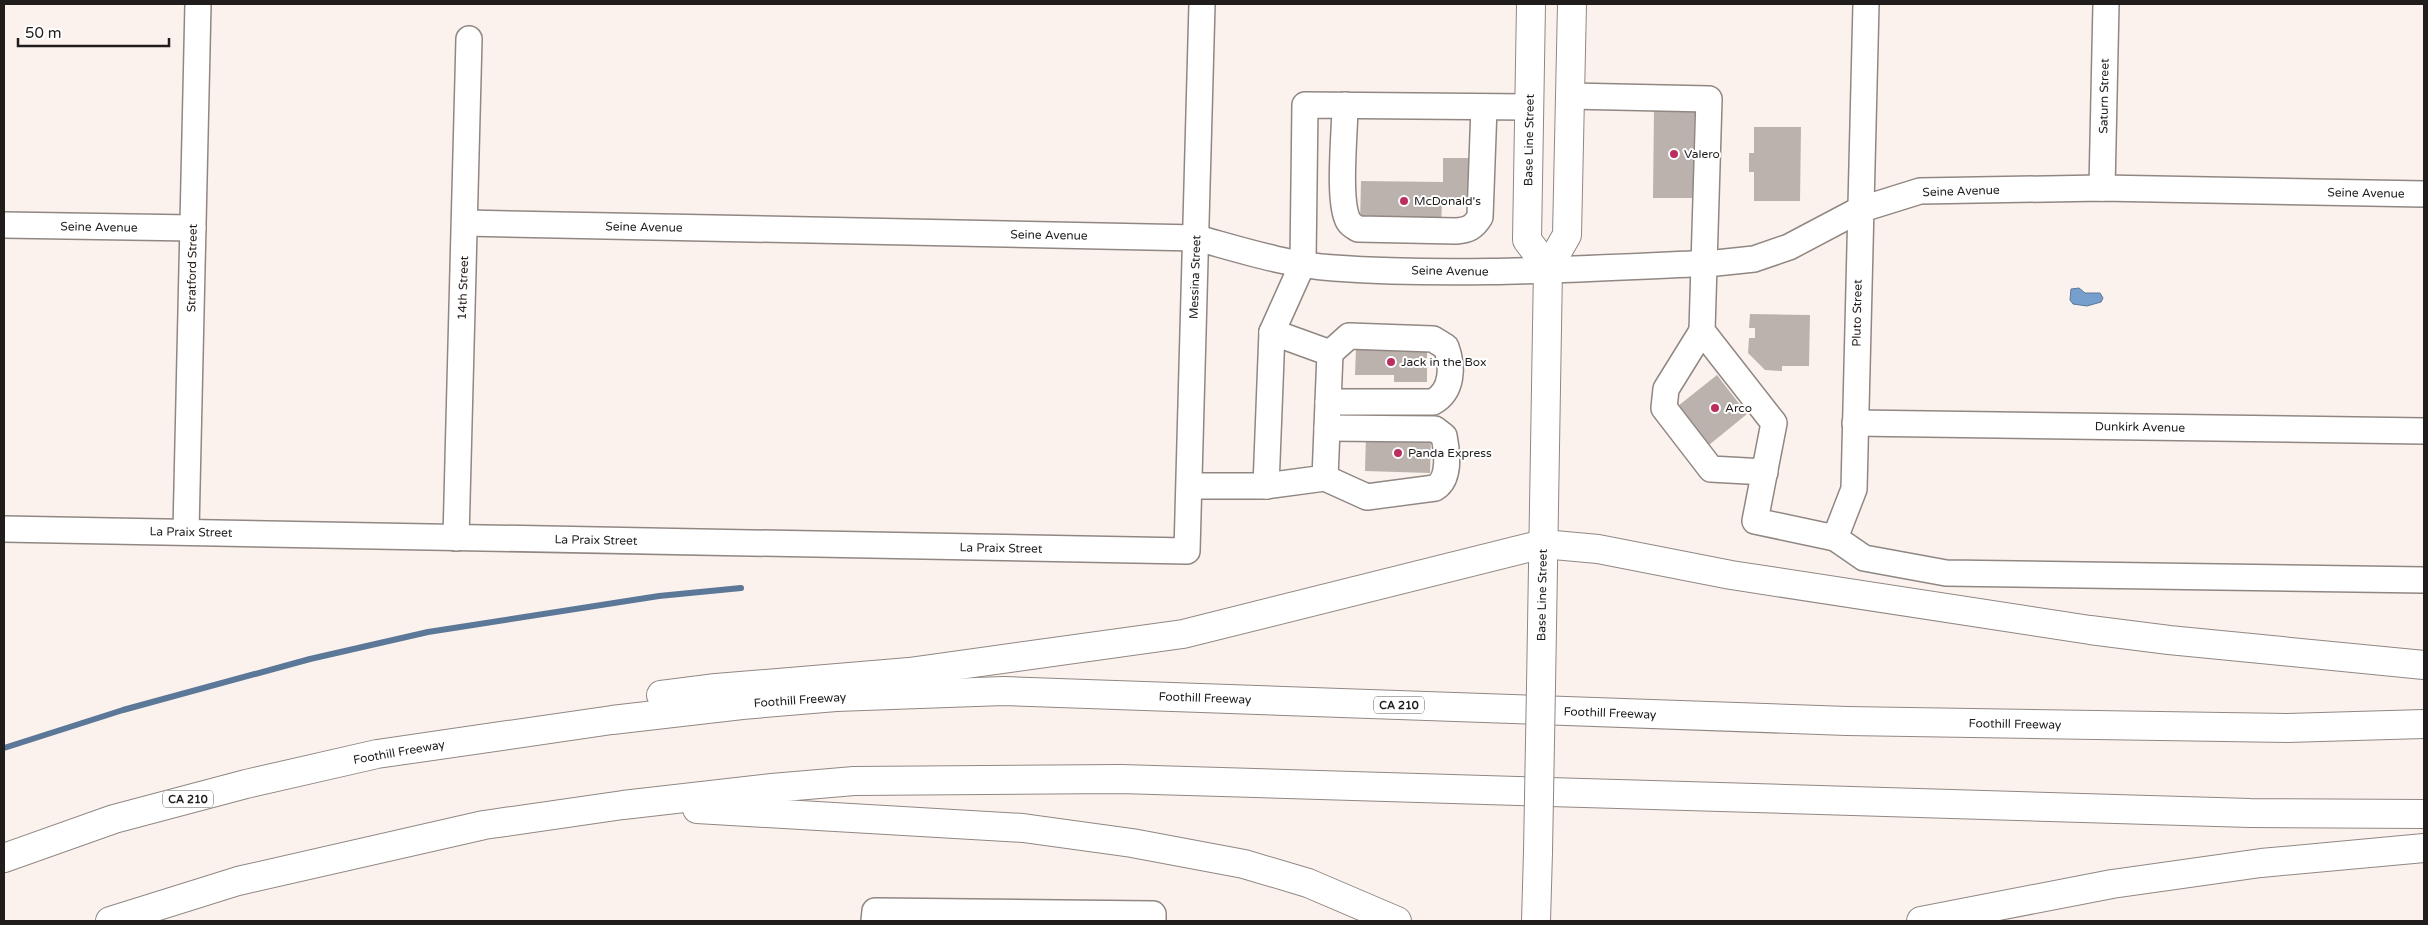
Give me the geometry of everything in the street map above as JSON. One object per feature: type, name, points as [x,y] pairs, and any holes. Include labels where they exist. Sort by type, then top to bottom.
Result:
[{"type":"main road","name":"Base Line Street","points":[[1531,4],[1527,240],[1548,268]]},
{"type":"main road","name":"Base Line Street","points":[[1536,921],[1548,268],[1567,235],[1572,4]]},
{"type":"main road","points":[[377,754],[527,713],[716,688],[910,672],[1183,634],[1543,544],[1598,549],[1732,575],[2090,630],[2169,640],[2424,665]]},
{"type":"main road","name":"Foothill Freeway","points":[[4,858],[114,819],[246,784],[377,754],[612,720],[742,704],[836,697],[1004,691],[1857,721],[2287,728],[2424,724]]},
{"type":"main road","points":[[110,921],[238,881],[465,829],[624,805],[772,788],[854,781],[1120,779],[2230,813],[2424,814]]},
{"type":"main road","points":[[624,805],[1024,828],[1132,843],[1244,864],[1308,883],[1397,921]]},
{"type":"main road","points":[[1921,921],[2112,884],[2261,863],[2424,848]]},
{"type":"street","name":"Stratford Street","points":[[186,531],[198,4]]},
{"type":"street","name":"Messina Street","points":[[1188,551],[1202,4]]},
{"type":"street","name":"Pluto Street","points":[[1836,538],[1854,489],[1859,210],[1866,4]]},
{"type":"street","name":"Saturn Street","points":[[2102,188],[2106,4]]},
{"type":"street","name":"14th Street","points":[[456,538],[469,38]]},
{"type":"street","points":[[1570,96],[1709,99],[1706,264],[1702,332],[1666,389],[1664,408],[1711,469],[1765,472]]},
{"type":"street","points":[[1266,486],[1272,332],[1302,263],[1305,105],[1529,107]]},
{"type":"street","points":[[1339,105],[1331,188],[1343,198],[1347,217],[1351,225],[1358,229],[1468,230],[1476,224],[1480,217],[1484,107]]},
{"type":"street","name":"Seine Avenue","points":[[465,223],[1197,238],[1279,260],[1332,268],[1484,272],[1548,268],[1706,264],[1754,259],[1811,237],[1859,210],[1920,191],[2102,188],[2424,194]]},
{"type":"street","name":"Seine Avenue","points":[[4,225],[193,228]]},
{"type":"street","points":[[1272,332],[1330,353]]},
{"type":"street","points":[[1702,332],[1774,423],[1755,521],[1836,538],[1864,558],[1946,573],[2424,580]]},
{"type":"street","points":[[1325,478],[1328,402],[1330,353],[1349,336],[1433,338],[1446,347],[1450,367],[1448,388],[1443,397],[1433,402],[1328,402]]},
{"type":"street","name":"Dunkirk Avenue","points":[[1855,423],[2424,431]]},
{"type":"street","points":[[1190,486],[1266,486],[1325,478],[1367,497],[1435,488],[1445,478],[1444,436],[1435,429],[1327,428]]},
{"type":"street","name":"La Praix Street","points":[[4,529],[1188,551]]},
{"type":"street","points":[[875,916],[1153,914],[1153,921]]},
{"type":"water","points":[[2079,288],[2085,293],[2100,293],[2103,298],[2101,302],[2087,306],[2073,304],[2070,300],[2071,289]]},
{"type":"building","points":[[1654,110],[1695,111],[1693,198],[1653,198]]},
{"type":"building","points":[[1754,127],[1801,127],[1800,201],[1754,201],[1754,172],[1749,172],[1749,153],[1754,153]]},
{"type":"building","points":[[1443,158],[1472,158],[1471,202],[1442,202],[1441,225],[1360,223],[1361,181],[1443,182]]},
{"type":"building","points":[[1750,314],[1810,315],[1809,366],[1782,366],[1782,371],[1765,370],[1748,353],[1749,338],[1755,338],[1755,328],[1749,328]]},
{"type":"building","name":"Jack in the Box","points":[[1427,345],[1427,382],[1394,382],[1394,375],[1355,375],[1356,348]]},
{"type":"building","points":[[1717,375],[1747,414],[1709,445],[1678,406]]},
{"type":"building","name":"Panda Express","points":[[1366,434],[1431,435],[1430,473],[1365,471]]},
{"type":"waterway","points":[[4,748],[123,710],[310,659],[428,632],[659,596],[741,588]]},
{"type":"place","name":"Valero","points":[[1674,154]]},
{"type":"place","name":"McDonald's","points":[[1404,201]]},
{"type":"place","name":"Jack in the Box","points":[[1391,362]]},
{"type":"place","name":"Arco","points":[[1715,408]]},
{"type":"place","name":"Panda Express","points":[[1398,453]]}]
